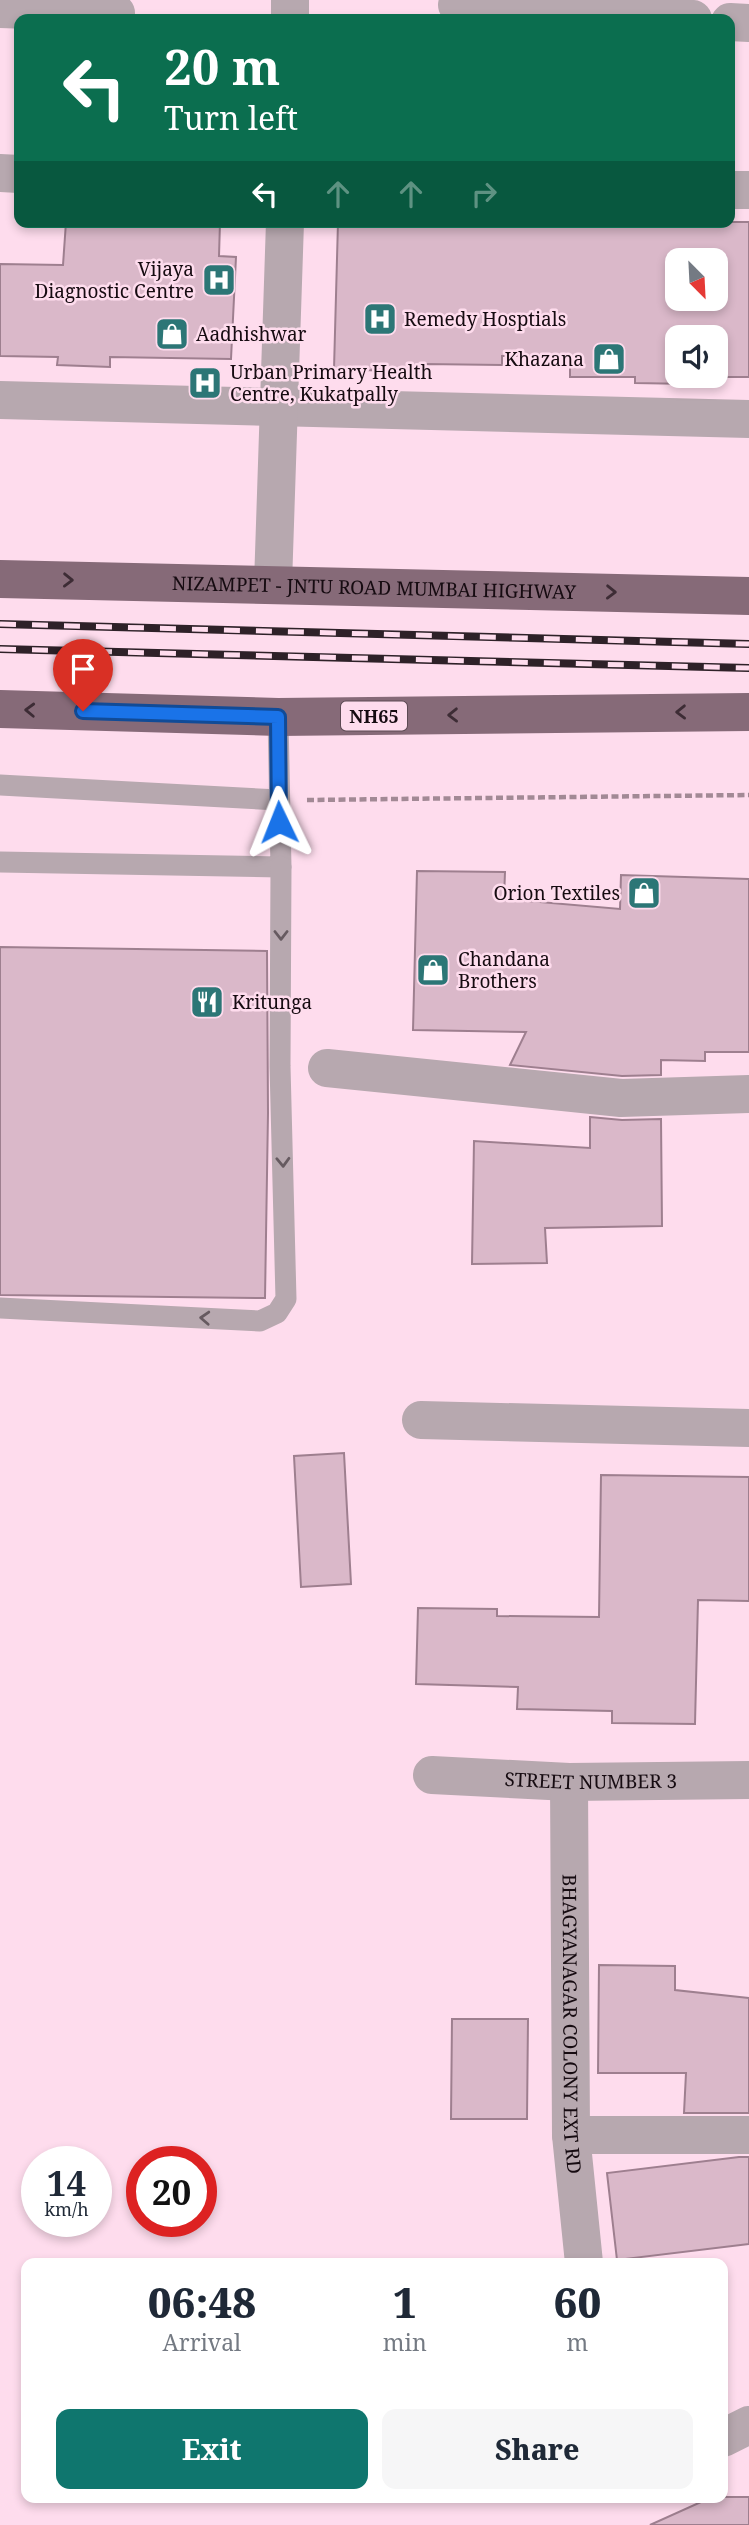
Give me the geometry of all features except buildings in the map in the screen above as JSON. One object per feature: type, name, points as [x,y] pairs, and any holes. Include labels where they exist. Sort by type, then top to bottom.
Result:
[{"type":"highway","name":"NIZAMPET - JNTU ROAD MUMBAI HIGHWAY","points":[[0,579],[749,596]]},
{"type":"highway","name":"NH65","points":[[0,709],[278,717],[749,712]]},
{"type":"street","points":[[457,8],[586,14]]},
{"type":"street","points":[[0,9],[116,11]]},
{"type":"street","points":[[273,584],[285,228]]},
{"type":"street","points":[[0,400],[749,419]]},
{"type":"street","points":[[327,1068],[621,1098],[749,1094]]},
{"type":"street","points":[[421,1420],[749,1428]]},
{"type":"street","name":"STREET NUMBER 3","points":[[432,1775],[569,1782],[749,1780]]},
{"type":"street","name":"BHAGYANAGAR COLONY EXT RD","points":[[569,1782],[571,2135],[583,2258]]},
{"type":"street","points":[[571,2135],[749,2135]]},
{"type":"street","points":[[728,2436],[749,2426]]},
{"type":"lane","points":[[0,1308],[260,1321],[277,1313],[286,1299],[280,1066],[281,867],[278,717]]},
{"type":"lane","points":[[0,785],[278,800]]},
{"type":"lane","points":[[0,862],[281,867]]},
{"type":"path","points":[[278,800],[749,795]]},
{"type":"railway","points":[[0,624],[749,644]]},
{"type":"railway","points":[[0,649],[749,668]]},
{"type":"place","name":"Vijaya Diagnostic Centre","points":[[219,280]]},
{"type":"place","name":"Remedy Hosptials","points":[[380,319]]},
{"type":"place","name":"Aadhishwar","points":[[172,334]]},
{"type":"place","name":"Khazana","points":[[609,359]]},
{"type":"place","name":"Urban Primary Health Centre, Kukatpally","points":[[205,383]]},
{"type":"place","name":"Orion Textiles","points":[[644,893]]},
{"type":"place","name":"Chandana Brothers","points":[[433,970]]},
{"type":"place","name":"Kritunga","points":[[207,1002]]},
{"type":"route","points":[[83,711],[278,717],[279,822]]}]
